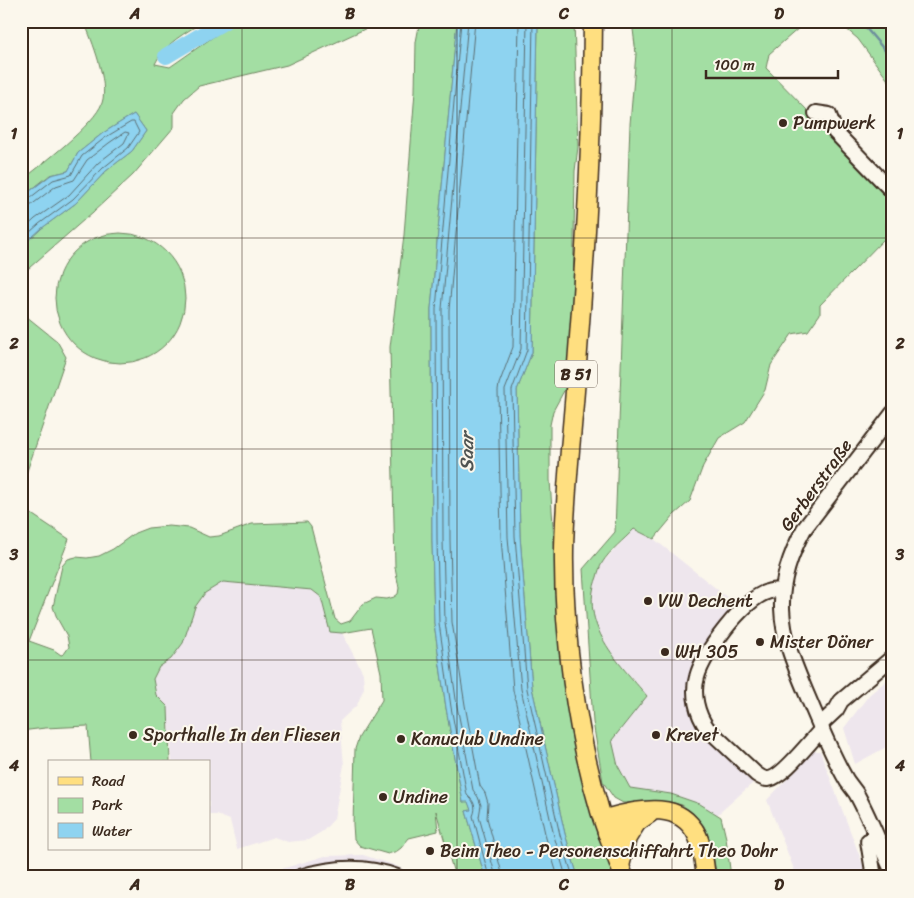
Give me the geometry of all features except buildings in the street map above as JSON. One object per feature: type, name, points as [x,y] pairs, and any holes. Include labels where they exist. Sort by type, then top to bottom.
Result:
[{"type":"main road","name":"B 51","points":[[593,21],[589,180],[564,551],[565,599],[573,681],[581,733],[605,826],[622,872]]},
{"type":"main road","points":[[605,826],[645,810],[674,812],[686,820],[698,836],[706,877]]},
{"type":"main road","points":[[605,826],[636,822],[650,813],[659,810]]},
{"type":"main road","points":[[622,872],[627,838],[636,822]]},
{"type":"street","points":[[816,113],[829,115],[835,132],[893,192]]},
{"type":"street","name":"Gerberstraße","points":[[847,780],[813,710],[792,660],[786,642],[783,621],[782,590],[793,550],[804,529],[893,413]]},
{"type":"street","points":[[782,590],[766,592],[754,598],[712,645],[702,660],[696,678],[696,703],[702,720],[707,728],[756,774],[765,779],[774,778],[836,710],[841,701],[893,657]]},
{"type":"street","points":[[813,710],[841,701]]},
{"type":"street","points":[[847,780],[849,796],[885,877]]},
{"type":"street","points":[[847,780],[856,793],[893,872]]},
{"type":"street","points":[[868,841],[874,877]]},
{"type":"street","points":[[300,877],[335,869],[353,868],[375,870],[397,877]]},
{"type":"shaded area","points":[[634,529],[654,539],[738,606],[714,635],[697,660],[692,676],[695,719],[715,746],[754,782],[717,815],[700,804],[671,794],[630,788],[618,766],[612,740],[647,696],[615,658],[599,633],[592,615],[592,589],[602,563]]},
{"type":"shaded area","points":[[223,582],[313,590],[321,597],[330,632],[342,633],[363,673],[364,688],[357,705],[340,721],[344,765],[334,819],[323,831],[308,840],[288,842],[274,837],[237,849],[230,820],[217,815],[210,815],[210,760],[172,760],[168,707],[156,695],[153,679],[159,667],[171,659],[183,643],[195,607],[205,593]]},
{"type":"shaded area","points":[[893,675],[893,750],[890,745],[855,764],[844,728],[869,695]]},
{"type":"shaded area","points":[[814,751],[820,751],[863,865],[864,877],[797,877],[767,800]]},
{"type":"shaded area","points":[[363,855],[394,865],[418,877],[264,877],[278,870],[325,856]]},
{"type":"green space","points":[[84,21],[154,21],[158,25],[164,21],[204,21],[170,44],[155,64],[170,67],[236,21],[382,21],[287,65],[199,86],[184,99],[174,113],[174,127],[133,175],[21,275],[21,247],[42,228],[76,203],[106,171],[132,151],[146,131],[134,114],[103,133],[78,153],[68,171],[50,175],[21,198],[21,181],[78,133],[97,112],[102,103],[104,94],[101,73]]},
{"type":"green space","points":[[420,21],[457,21],[431,309],[434,623],[446,708],[463,802],[468,801],[471,810],[466,811],[485,877],[455,877],[436,811],[438,831],[409,838],[397,851],[388,854],[360,846],[354,839],[355,749],[359,737],[382,700],[381,673],[371,628],[342,633],[330,632],[321,597],[312,590],[223,582],[205,593],[195,607],[183,643],[171,659],[159,667],[153,679],[156,695],[168,707],[170,760],[91,760],[88,726],[21,731],[21,507],[69,539],[29,641],[54,650],[61,655],[69,647],[67,636],[53,607],[62,566],[68,559],[99,556],[113,549],[135,533],[148,528],[169,526],[189,528],[209,537],[219,536],[252,524],[307,522],[311,527],[335,619],[341,624],[350,621],[363,604],[376,598],[387,599],[398,594],[399,588],[395,567],[390,347],[404,235],[415,91],[416,42]]},
{"type":"green space","points":[[538,21],[574,21],[578,147],[575,171],[572,376],[553,411],[550,425],[550,480],[555,555],[575,738],[590,808],[614,877],[578,877],[565,834],[532,688],[520,536],[517,390],[532,352]]},
{"type":"green space","points":[[632,21],[807,21],[769,54],[766,68],[893,198],[884,239],[820,305],[820,314],[808,331],[792,334],[771,365],[765,390],[745,422],[719,438],[703,466],[690,501],[674,515],[654,539],[634,529],[605,558],[598,573],[593,594],[593,611],[597,627],[604,642],[614,656],[647,696],[612,740],[618,766],[630,788],[671,794],[700,804],[721,817],[731,877],[717,877],[711,845],[704,826],[693,813],[682,805],[669,802],[623,803],[614,798],[603,782],[593,722],[583,569],[615,532],[630,124],[636,54]]},
{"type":"green space","points":[[837,21],[893,21],[893,87],[858,39]]},
{"type":"green space","points":[[120,233],[133,234],[145,238],[166,252],[180,273],[184,285],[184,311],[180,323],[166,344],[145,358],[133,362],[120,363],[107,362],[95,358],[74,344],[60,323],[56,311],[55,298],[56,285],[60,273],[74,252],[95,238],[107,234]]},
{"type":"green space","points":[[21,312],[57,341],[66,357],[25,477],[21,482]]},
{"type":"water","name":"Saar","points":[[457,21],[538,21],[532,352],[517,390],[520,536],[532,688],[565,834],[578,877],[485,877],[466,811],[471,810],[468,802],[463,802],[446,708],[434,623],[431,309]]},
{"type":"water","points":[[134,114],[146,131],[132,151],[106,171],[76,203],[42,228],[21,247],[21,198],[51,175],[68,171],[78,153],[103,133]]},
{"type":"waterway","points":[[166,56],[225,21]]},
{"type":"waterway","points":[[860,21],[893,60]]},
{"type":"place","name":"Pumpwerk","points":[[783,123]]},
{"type":"place","name":"VW Dechent","points":[[648,601]]},
{"type":"place","name":"Mister Döner","points":[[760,642]]},
{"type":"place","name":"WH 305","points":[[665,652]]},
{"type":"place","name":"Sporthalle In den Fliesen","points":[[133,735]]},
{"type":"place","name":"Krevet","points":[[656,735]]},
{"type":"place","name":"Kanuclub Undine","points":[[401,739]]},
{"type":"place","name":"Undine","points":[[383,797]]},
{"type":"place","name":"Beim Theo - Personenschiffahrt Theo Dohr","points":[[430,851]]}]
